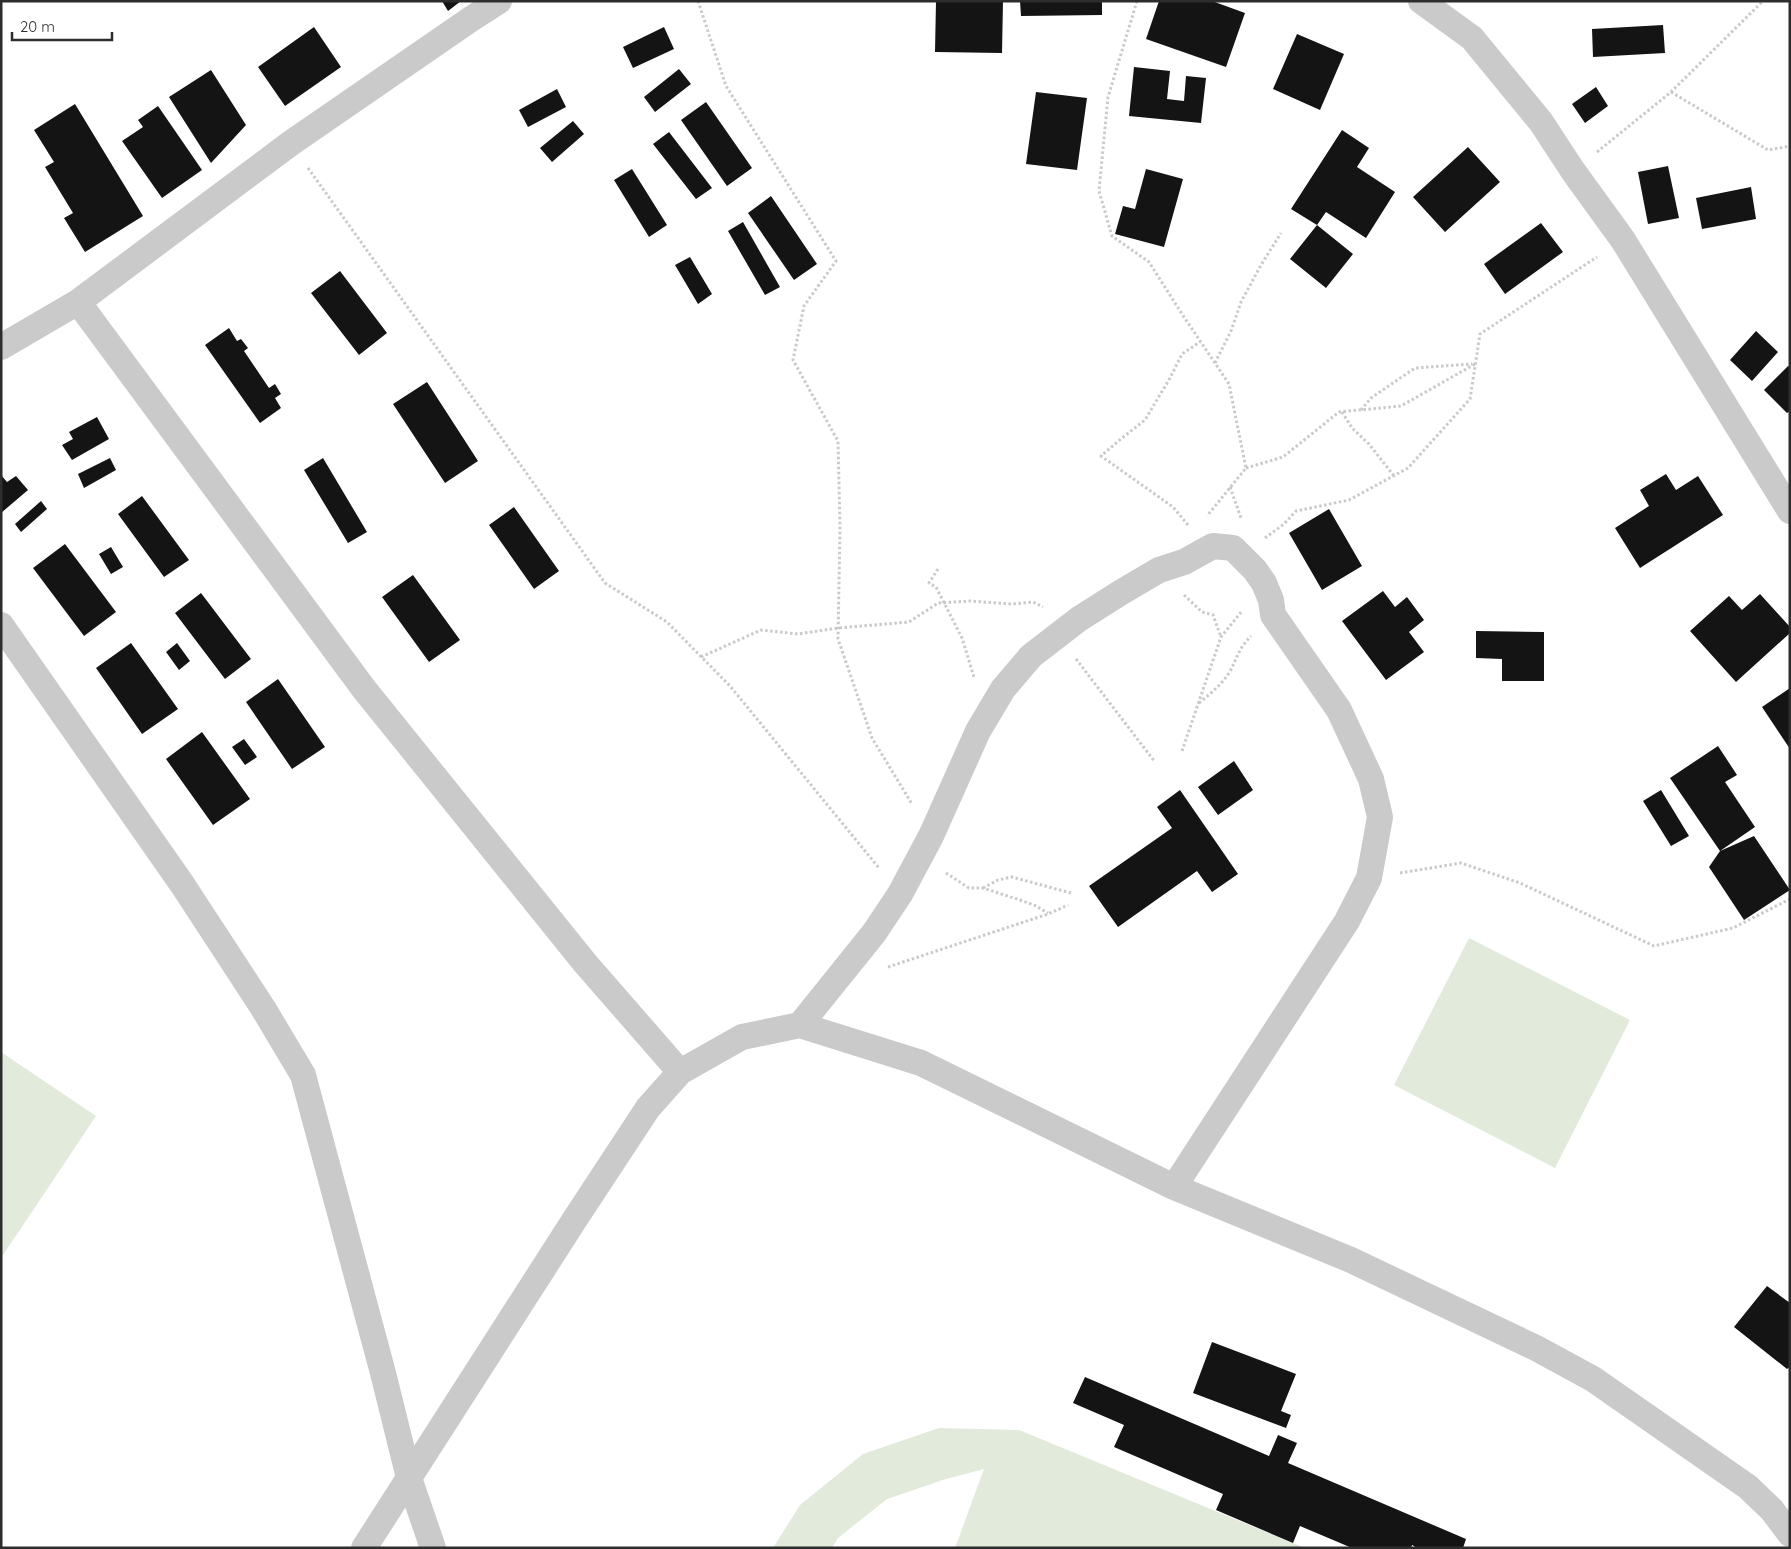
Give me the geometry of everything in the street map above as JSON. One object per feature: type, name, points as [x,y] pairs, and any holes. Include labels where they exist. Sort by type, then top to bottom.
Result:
[{"type":"street","points":[[1,347],[78,302],[291,143],[499,1]]},
{"type":"street","points":[[1422,1],[1472,38],[1541,122],[1573,171],[1623,240],[1790,511]]},
{"type":"street","points":[[78,302],[364,690],[585,964],[680,1072]]},
{"type":"street","points":[[800,1024],[874,932],[900,894],[926,846],[978,731],[1003,689],[1031,656],[1079,619],[1159,570],[1184,562],[1213,546],[1233,548],[1255,570],[1264,583],[1271,600],[1273,615],[1339,710],[1371,779],[1380,817],[1369,878],[1347,921],[1174,1188]]},
{"type":"street","points":[[1,625],[182,884],[263,1008],[303,1075],[383,1373],[409,1478],[433,1548]]},
{"type":"street","points":[[364,1548],[648,1108],[680,1072],[742,1037],[800,1024],[921,1062],[1174,1188],[1351,1260],[1536,1348],[1593,1379],[1748,1486],[1772,1510],[1790,1534]]},
{"type":"path","points":[[698,1],[726,86],[836,261],[804,306],[793,360],[838,441],[840,527],[838,639],[872,738],[926,846],[970,888],[983,888],[1034,905],[1048,914]]},
{"type":"path","points":[[1137,1],[1108,97],[1099,191],[1112,236],[1149,262],[1200,342],[1230,384],[1246,468]]},
{"type":"path","points":[[1573,171],[1671,92],[1763,1]]},
{"type":"path","points":[[1671,92],[1768,150],[1790,146]]},
{"type":"path","points":[[291,143],[605,583],[667,622],[730,686],[900,894]]},
{"type":"path","points":[[1215,363],[1231,332],[1241,302],[1281,234]]},
{"type":"path","points":[[1233,548],[1250,549],[1284,524],[1296,511],[1350,500],[1408,468],[1470,399],[1480,334],[1623,240]]},
{"type":"path","points":[[1194,532],[1173,507],[1101,456],[1145,420],[1166,386],[1182,354],[1200,342]]},
{"type":"path","points":[[1206,517],[1246,468],[1283,457],[1339,412],[1401,406],[1475,364]]},
{"type":"path","points":[[1361,410],[1371,398],[1415,368],[1475,364]]},
{"type":"path","points":[[1342,412],[1352,428],[1369,444],[1394,476]]},
{"type":"path","points":[[1230,487],[1236,500],[1239,516],[1243,522]]},
{"type":"path","points":[[938,569],[929,583],[936,587],[962,638],[977,685]]},
{"type":"path","points":[[1159,570],[1202,612],[1213,615],[1221,636]]},
{"type":"path","points":[[1182,751],[1221,636],[1264,583]]},
{"type":"path","points":[[701,657],[761,630],[798,634],[838,628],[909,622],[938,603],[970,601],[1012,604],[1033,602],[1061,616],[1079,619]]},
{"type":"path","points":[[1198,703],[1214,691],[1229,673],[1242,645],[1273,615]]},
{"type":"path","points":[[1058,634],[1155,762]]},
{"type":"path","points":[[1369,878],[1461,863],[1520,884],[1654,946],[1733,928],[1790,899]]},
{"type":"path","points":[[983,888],[998,880],[1012,877],[1072,893]]},
{"type":"path","points":[[887,967],[1048,914],[1068,905]]},
{"type":"green space","points":[[1469,938],[1630,1020],[1555,1168],[1394,1085]]},
{"type":"green space","points":[[1,1052],[96,1116],[1,1258]]},
{"type":"green space","points":[[939,1428],[1019,1430],[1305,1548],[955,1548],[984,1469],[946,1479],[887,1499],[838,1538],[832,1548],[773,1548],[800,1505],[863,1454]]},
{"type":"building","points":[[442,1],[461,1],[448,11]]},
{"type":"building","points":[[936,1],[1003,1],[1002,53],[935,52]]},
{"type":"building","points":[[1020,1],[1102,1],[1102,15],[1021,16]]},
{"type":"building","points":[[1159,1],[1212,1],[1245,13],[1226,67],[1146,39]]},
{"type":"building","points":[[1663,25],[1665,53],[1593,57],[1592,29]]},
{"type":"building","points":[[314,27],[341,67],[285,106],[258,67]]},
{"type":"building","points":[[664,27],[674,49],[633,68],[623,47]]},
{"type":"building","points":[[1297,34],[1344,54],[1320,110],[1273,89]]},
{"type":"building","points":[[1134,67],[1170,71],[1167,99],[1184,101],[1186,76],[1206,78],[1201,123],[1129,116]]},
{"type":"building","points":[[679,69],[691,84],[655,112],[644,97]]},
{"type":"building","points":[[211,70],[246,125],[211,163],[169,97]]},
{"type":"building","points":[[1596,87],[1608,106],[1585,123],[1572,104]]},
{"type":"building","points":[[557,89],[566,107],[528,127],[519,110]]},
{"type":"building","points":[[1036,92],[1087,98],[1077,170],[1026,164]]},
{"type":"building","points":[[706,102],[752,168],[727,186],[681,120]]},
{"type":"building","points":[[75,104],[143,216],[85,252],[64,218],[73,213],[45,167],[54,162],[34,130]]},
{"type":"building","points":[[158,106],[202,170],[162,198],[122,141],[143,127],[138,120]]},
{"type":"building","points":[[573,121],[584,134],[552,162],[540,148]]},
{"type":"building","points":[[1342,130],[1369,148],[1357,167],[1395,192],[1366,238],[1326,212],[1317,225],[1291,209]]},
{"type":"building","points":[[669,132],[712,188],[696,199],[653,144]]},
{"type":"building","points":[[1468,147],[1500,182],[1445,232],[1413,197]]},
{"type":"building","points":[[1668,166],[1679,218],[1648,224],[1638,172]]},
{"type":"building","points":[[632,169],[667,225],[649,237],[614,180]]},
{"type":"building","points":[[1146,169],[1183,179],[1164,247],[1115,234],[1123,206],[1135,209]]},
{"type":"building","points":[[1751,187],[1756,219],[1702,229],[1696,198]]},
{"type":"building","points":[[771,196],[817,264],[794,280],[748,213]]},
{"type":"building","points":[[743,222],[780,287],[765,295],[728,231]]},
{"type":"building","points":[[1541,223],[1563,252],[1505,294],[1484,264]]},
{"type":"building","points":[[1317,225],[1353,254],[1326,288],[1290,259]]},
{"type":"building","points":[[690,257],[712,294],[698,304],[675,265]]},
{"type":"building","points":[[340,271],[387,333],[359,355],[311,293]]},
{"type":"building","points":[[229,328],[237,341],[241,339],[248,348],[244,351],[269,388],[275,384],[281,394],[275,398],[281,408],[260,423],[205,345]]},
{"type":"building","points":[[1756,331],[1778,352],[1752,381],[1730,360]]},
{"type":"building","points":[[1788,366],[1790,368],[1790,411],[1787,413],[1764,390]]},
{"type":"building","points":[[427,382],[478,461],[445,483],[393,404]]},
{"type":"building","points":[[97,417],[109,439],[72,460],[62,445],[73,439],[69,432]]},
{"type":"building","points":[[110,458],[116,470],[84,488],[78,474]]},
{"type":"building","points":[[323,458],[367,532],[348,543],[304,470]]},
{"type":"building","points":[[1666,474],[1676,490],[1698,476],[1723,515],[1640,568],[1615,528],[1649,506],[1640,490]]},
{"type":"building","points":[[1,475],[7,482],[16,476],[28,490],[1,513]]},
{"type":"building","points":[[142,496],[189,560],[164,577],[118,514]]},
{"type":"building","points":[[41,501],[47,509],[21,532],[15,524]]},
{"type":"building","points":[[514,507],[559,571],[534,589],[489,525]]},
{"type":"building","points":[[1329,509],[1362,566],[1322,590],[1289,533]]},
{"type":"building","points":[[65,544],[116,612],[84,636],[33,568]]},
{"type":"building","points":[[111,547],[123,567],[111,574],[99,554]]},
{"type":"building","points":[[413,575],[460,640],[429,662],[382,597]]},
{"type":"building","points":[[1383,591],[1395,607],[1407,597],[1424,620],[1409,632],[1424,652],[1386,680],[1342,621]]},
{"type":"building","points":[[201,593],[251,659],[225,679],[175,613]]},
{"type":"building","points":[[1760,594],[1790,627],[1790,633],[1736,682],[1690,631],[1729,596],[1742,610]]},
{"type":"building","points":[[1476,631],[1544,632],[1544,681],[1502,681],[1502,659],[1476,658]]},
{"type":"building","points":[[131,643],[178,709],[142,734],[96,668]]},
{"type":"building","points":[[177,643],[190,661],[179,670],[166,652]]},
{"type":"building","points":[[278,679],[325,747],[292,769],[246,702]]},
{"type":"building","points":[[1790,688],[1790,749],[1762,707]]},
{"type":"building","points":[[202,732],[250,799],[213,825],[166,759]]},
{"type":"building","points":[[244,739],[257,757],[245,765],[232,747]]},
{"type":"building","points":[[1718,746],[1737,775],[1725,782],[1755,827],[1720,851],[1670,778]]},
{"type":"building","points":[[1234,761],[1253,790],[1218,815],[1198,787]]},
{"type":"building","points":[[1180,790],[1238,874],[1212,892],[1197,871],[1118,927],[1089,886],[1172,828],[1157,807]]},
{"type":"building","points":[[1661,790],[1689,836],[1671,846],[1643,801]]},
{"type":"building","points":[[1754,836],[1790,890],[1744,920],[1709,867],[1720,851]]},
{"type":"building","points":[[1767,1286],[1790,1303],[1790,1367],[1787,1369],[1734,1327]]},
{"type":"building","points":[[1212,1342],[1296,1374],[1281,1411],[1291,1415],[1286,1428],[1193,1393]]},
{"type":"building","points":[[1085,1377],[1269,1456],[1278,1435],[1297,1443],[1288,1463],[1466,1539],[1463,1548],[1417,1548],[1412,1545],[1411,1548],[1352,1548],[1300,1526],[1293,1543],[1216,1510],[1223,1494],[1114,1447],[1124,1425],[1073,1403]]}]
